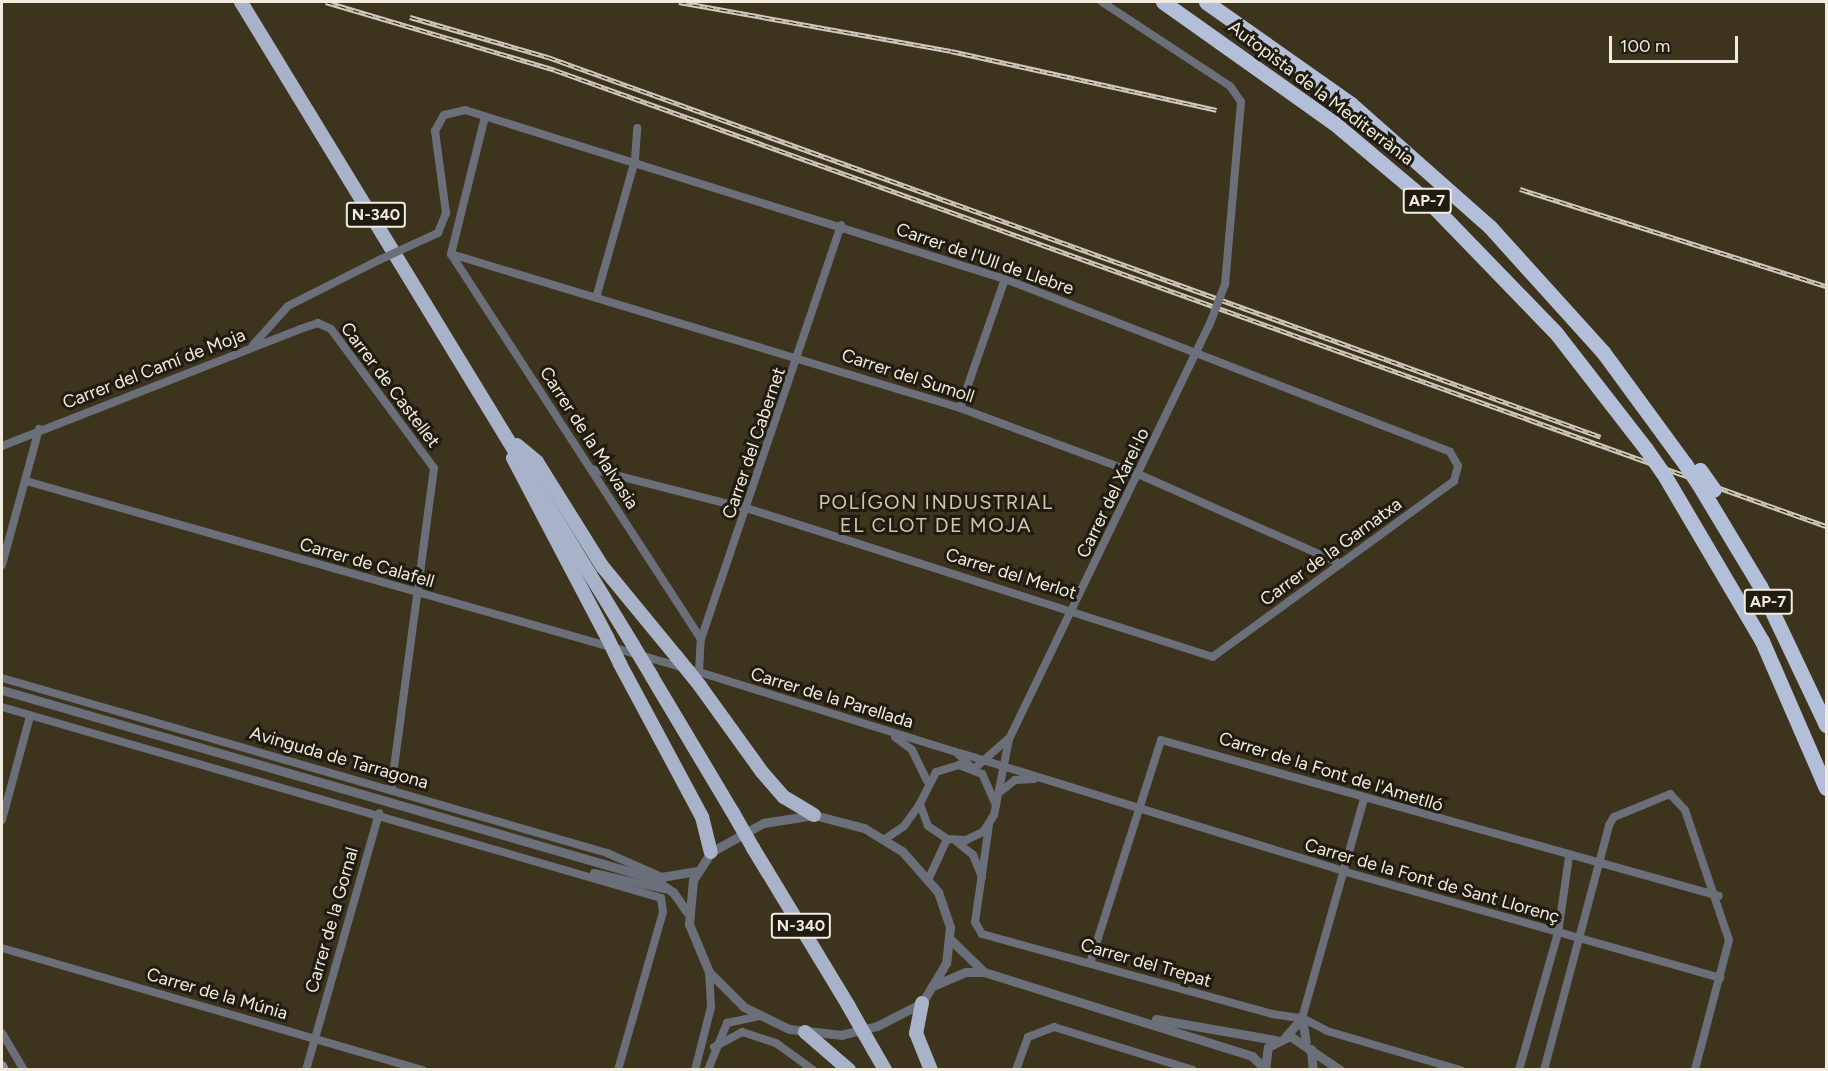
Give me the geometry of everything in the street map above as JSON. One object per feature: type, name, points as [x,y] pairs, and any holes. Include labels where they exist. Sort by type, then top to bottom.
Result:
[{"type":"highway","name":"N-340","points":[[241,2],[652,676],[885,1070]]},
{"type":"highway","name":"Autopista de la Mediterrània","points":[[1163,2],[1334,123],[1434,207],[1549,325],[1663,473],[1762,641],[1827,788]]},
{"type":"highway","name":"Autopista de la Mediterrània","points":[[1206,2],[1351,104],[1447,186],[1574,318],[1658,424],[1684,464],[1705,482],[1760,586],[1827,725]]},
{"type":"highway","points":[[1658,424],[1705,482],[1787,617],[1827,701]]},
{"type":"highway","points":[[505,433],[523,485],[607,637],[702,817],[711,852]]},
{"type":"highway","points":[[505,433],[537,462],[602,566],[700,686],[770,781],[814,815]]},
{"type":"highway","points":[[922,1003],[916,1033],[932,1070]]},
{"type":"highway","points":[[805,1032],[849,1070]]},
{"type":"street","name":"Carrer del Xarel·lo","points":[[1010,737],[1198,353],[1225,284],[1241,102],[1230,86],[1102,2]]},
{"type":"street","name":"Carrer de l'Ull de Llebre","points":[[251,347],[288,306],[438,233],[446,213],[438,122],[453,112],[486,117],[635,160],[1005,279],[1450,452],[1458,466]]},
{"type":"street","points":[[451,254],[486,117]]},
{"type":"street","points":[[596,297],[635,160],[637,128]]},
{"type":"street","name":"Carrer del Cabernet","points":[[699,672],[701,639],[748,509],[841,225]]},
{"type":"street","name":"Carrer del Sumoll","points":[[451,254],[799,357],[960,408],[1138,474],[1341,564]]},
{"type":"street","name":"Carrer de la Malvasia","points":[[451,254],[701,639]]},
{"type":"street","points":[[960,408],[1005,279]]},
{"type":"street","name":"Carrer del Camí de Moja","points":[[2,446],[39,429],[318,323]]},
{"type":"street","name":"Carrer de Castellet","points":[[318,323],[338,337],[434,468],[391,790]]},
{"type":"street","points":[[2,565],[39,429]]},
{"type":"street","name":"Carrer de la Garnatxa","points":[[1213,657],[1454,481],[1458,466]]},
{"type":"street","name":"Carrer del Merlot","points":[[591,469],[748,509],[1073,609],[1213,657]]},
{"type":"street","name":"Carrer de Calafell","points":[[26,481],[699,672]]},
{"type":"street","name":"Carrer de la Parellada","points":[[699,672],[893,736],[1004,764],[1035,779],[1137,810]]},
{"type":"street","name":"Avinguda de Tarragona","points":[[2,678],[607,853],[665,878]]},
{"type":"street","name":"Avinguda de Tarragona","points":[[2,690],[652,878],[697,872]]},
{"type":"street","points":[[2,707],[379,813],[581,872],[661,898],[663,912],[618,1070]]},
{"type":"street","points":[[2,820],[30,716]]},
{"type":"street","points":[[893,736],[912,750],[927,781]]},
{"type":"street","points":[[885,839],[904,826],[920,804],[927,781],[947,767],[973,768],[988,760],[1010,737]]},
{"type":"street","points":[[983,881],[989,825],[996,805],[1010,737]]},
{"type":"street","name":"Carrer de la Font de l'Ametlló","points":[[1090,963],[1161,740],[1600,866],[1719,896]]},
{"type":"street","points":[[956,752],[990,783],[996,805]]},
{"type":"street","name":"Carrer de la Parellada","points":[[998,794],[1008,783],[1035,779]]},
{"type":"street","points":[[1544,1070],[1614,817],[1675,795],[1719,896],[1729,940],[1695,1070]]},
{"type":"street","points":[[1112,1010],[1275,1040],[1286,1036],[1302,1018],[1346,872],[1364,799]]},
{"type":"street","points":[[920,804],[928,826],[973,855],[983,881]]},
{"type":"street","name":"Carrer de la Font de Sant Llorenç","points":[[1137,810],[1720,978]]},
{"type":"street","name":"Carrer de la Gornal","points":[[306,1070],[379,813]]},
{"type":"street","points":[[688,914],[697,872],[711,852],[763,823],[814,815],[844,820],[885,839],[929,878],[945,908],[951,940],[935,986],[922,1003],[863,1030],[805,1032],[759,1016],[709,972]]},
{"type":"street","points":[[952,840],[975,837],[989,825]]},
{"type":"street","points":[[929,878],[952,840]]},
{"type":"street","points":[[1519,1070],[1558,933],[1569,857]]},
{"type":"street","points":[[581,872],[673,892]]},
{"type":"street","name":"Avinguda de Tarragona","points":[[652,878],[673,892],[688,914],[709,972]]},
{"type":"street","name":"Carrer del Trepat","points":[[983,881],[975,922],[982,934],[1302,1018]]},
{"type":"street","points":[[951,940],[984,972]]},
{"type":"street","name":"Carrer de la Múnia","points":[[2,949],[423,1070]]},
{"type":"street","points":[[695,1070],[711,1007],[709,972]]},
{"type":"street","points":[[935,986],[966,972],[984,972],[1112,1010],[1251,1056],[1265,1069]]},
{"type":"street","points":[[708,1070],[714,1047],[727,1023],[759,1016]]},
{"type":"street","points":[[1302,1018],[1313,1070]]},
{"type":"street","points":[[1302,1018],[1327,1031],[1461,1070]]},
{"type":"street","points":[[1016,1070],[1028,1037],[1054,1027],[1193,1070]]},
{"type":"street","points":[[714,1047],[742,1032],[776,1043],[813,1070]]},
{"type":"street","points":[[2,1033],[24,1070]]},
{"type":"street","points":[[1286,1036],[1308,1045],[1340,1070]]},
{"type":"street","points":[[1265,1069],[1265,1053],[1275,1040]]},
{"type":"railway","points":[[326,2],[555,70],[1826,526]]},
{"type":"railway","points":[[679,2],[951,51],[1217,110]]},
{"type":"railway","points":[[410,17],[548,57],[1601,437]]},
{"type":"railway","points":[[1520,189],[1826,286]]},
{"type":"district","name":"POLÍGON INDUSTRIAL EL CLOT DE MOJA","points":[[936,514]]}]
